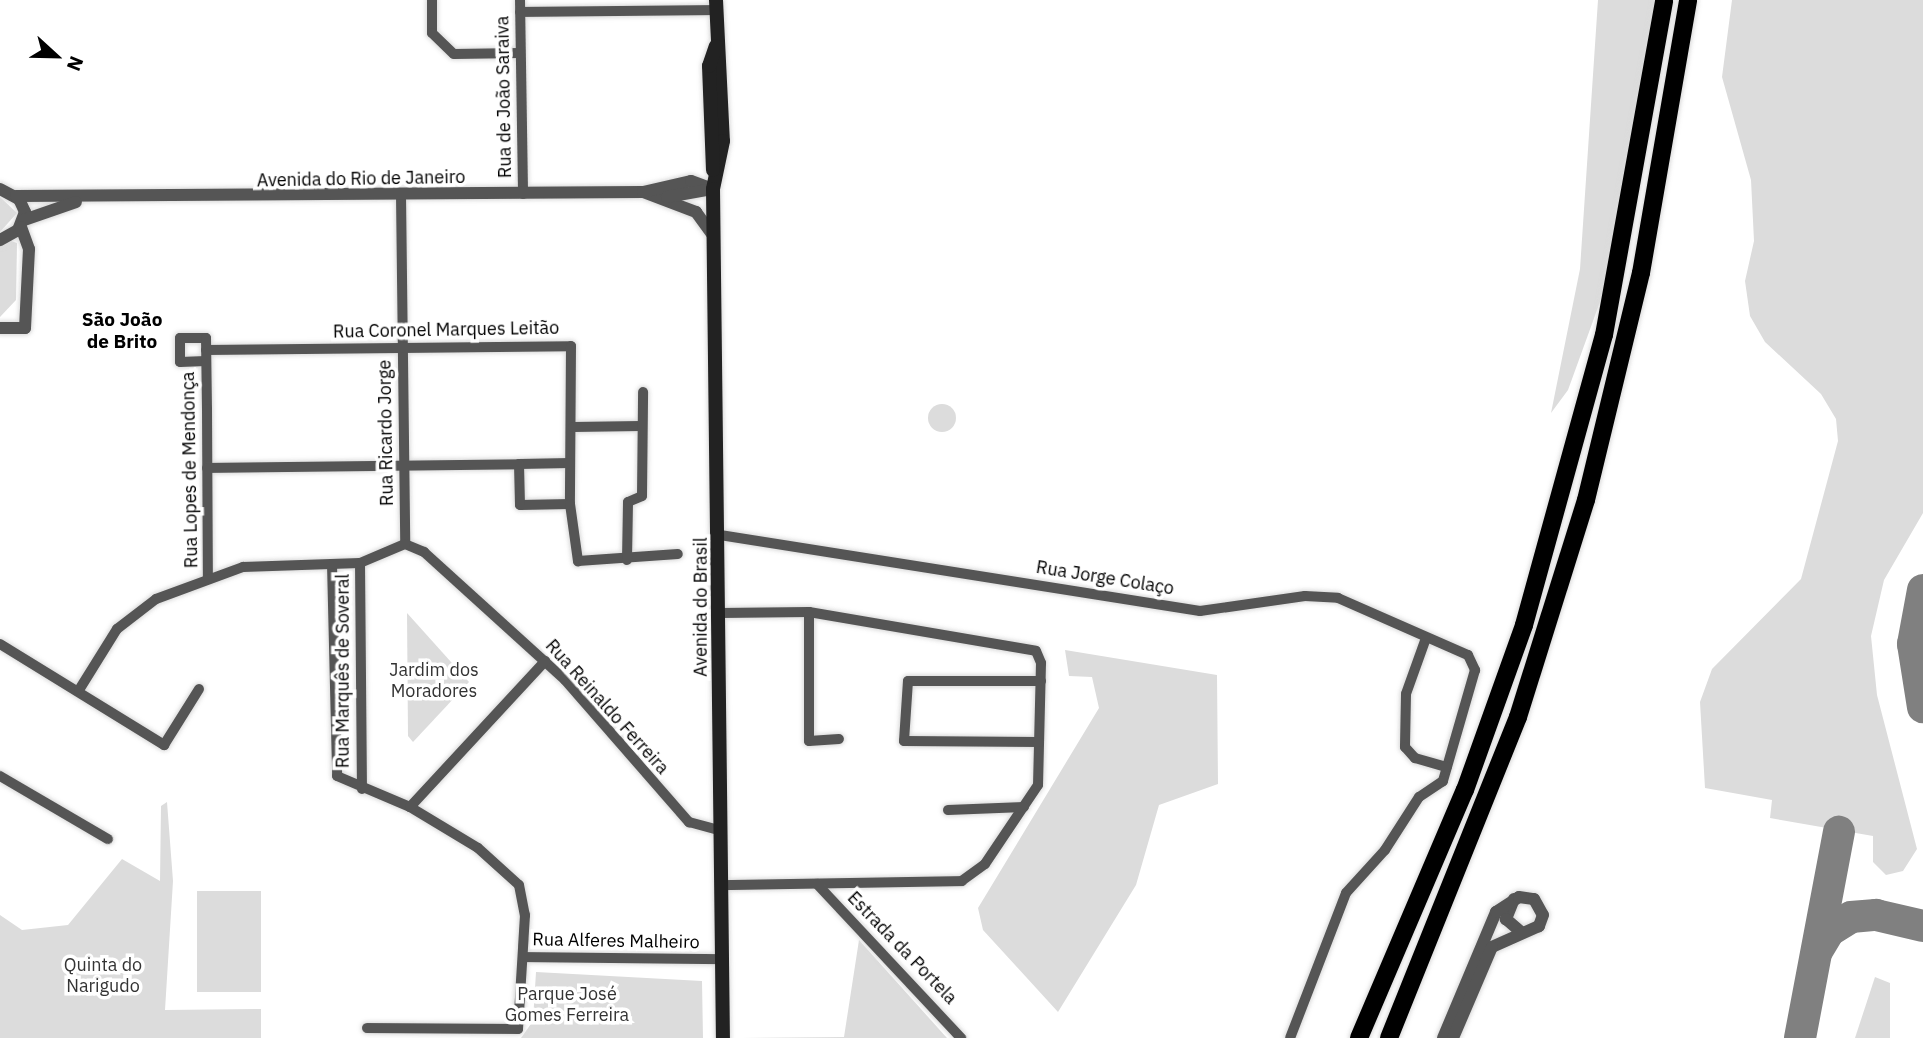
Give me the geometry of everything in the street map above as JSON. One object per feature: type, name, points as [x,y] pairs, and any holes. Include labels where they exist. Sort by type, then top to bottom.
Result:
[{"type":"highway","points":[[1359,1038],[1465,790],[1524,625],[1604,335],[1664,0]]},
{"type":"highway","points":[[1389,1038],[1518,717],[1586,500],[1641,273],[1688,0]]},
{"type":"main road","name":"Avenida do Brasil","points":[[716,5],[716,46],[722,69],[723,141],[713,182],[720,535],[723,1038]]},
{"type":"street","points":[[432,0],[432,33],[454,54],[520,53]]},
{"type":"street","points":[[520,6],[716,5]]},
{"type":"street","name":"Rua de João Saraiva","points":[[520,6],[523,194]]},
{"type":"street","name":"Avenida do Rio de Janeiro","points":[[0,189],[16,196],[79,201],[643,192],[691,181],[713,182]]},
{"type":"street","name":"Avenida do Rio de Janeiro","points":[[660,197],[696,197],[713,182]]},
{"type":"street","name":"Avenida do Rio de Janeiro","points":[[643,192],[702,216],[713,238]]},
{"type":"street","name":"Rua Ricardo Jorge","points":[[401,195],[405,544]]},
{"type":"street","points":[[0,328],[25,328],[29,249],[16,196]]},
{"type":"street","name":"Avenida do Rio de Janeiro","points":[[0,240],[22,223],[79,201]]},
{"type":"street","name":"Rua Coronel Marques Leitão","points":[[206,356],[403,348],[570,346],[573,427],[569,463],[570,504],[578,561],[627,560]]},
{"type":"street","name":"Rua Lopes de Mendonça","points":[[206,356],[208,579]]},
{"type":"street","points":[[642,392],[642,496],[628,502],[627,560],[678,554]]},
{"type":"street","points":[[573,427],[641,426]]},
{"type":"street","points":[[207,468],[569,463]]},
{"type":"street","points":[[519,464],[520,505],[570,504]]},
{"type":"street","name":"Rua Jorge Colaço","points":[[720,535],[1199,611],[1305,596],[1338,598],[1472,659],[1475,670],[1447,767]]},
{"type":"street","points":[[79,690],[131,613],[208,579],[243,567],[360,563],[405,544]]},
{"type":"street","name":"Rua Reinaldo Ferreira","points":[[405,544],[424,552],[545,661],[689,822],[722,831]]},
{"type":"street","name":"Rua Marquês de Soveral","points":[[332,564],[333,765],[337,776],[362,789],[360,563]]},
{"type":"street","points":[[720,613],[808,612],[1036,651],[1041,681],[1038,785],[985,864],[962,881],[722,886]]},
{"type":"street","points":[[808,612],[809,741],[839,739]]},
{"type":"street","points":[[1290,1038],[1346,893],[1385,850],[1419,797],[1439,786],[1447,767],[1415,758],[1405,747],[1406,694],[1426,638]]},
{"type":"street","points":[[0,644],[79,690],[164,745],[199,689]]},
{"type":"street","points":[[410,807],[545,661]]},
{"type":"street","points":[[1039,742],[904,741],[908,681],[1041,681]]},
{"type":"street","points":[[0,776],[108,839]]},
{"type":"street","points":[[362,789],[410,807],[478,848],[519,885],[523,957]]},
{"type":"street","points":[[948,810],[1024,807]]},
{"type":"street","name":"Estrada da Portela","points":[[817,884],[961,1038]]},
{"type":"street","points":[[1443,1038],[1496,912],[1515,899],[1528,897],[1542,909],[1539,926],[1499,939],[1486,956],[1453,1038]]},
{"type":"street","points":[[1515,899],[1506,919],[1522,933]]},
{"type":"street","name":"Rua Alferes Malheiro","points":[[367,1028],[518,1029],[523,957],[722,958]]},
{"type":"green space","points":[[1598,0],[1655,0],[1605,288],[1568,390],[1551,413],[1580,269]]},
{"type":"green space","points":[[1732,0],[1923,0],[1923,513],[1884,580],[1871,636],[1877,695],[1917,849],[1903,871],[1886,875],[1873,862],[1873,836],[1770,818],[1772,800],[1705,788],[1700,702],[1712,669],[1801,579],[1838,441],[1836,419],[1821,394],[1765,342],[1750,316],[1745,281],[1754,241],[1751,180],[1722,77]]},
{"type":"green space","points":[[0,197],[17,213],[0,232]]},
{"type":"green space","points":[[11,241],[17,243],[16,300],[0,317],[0,245]]},
{"type":"green space","points":[[942,404],[952,408],[956,418],[952,428],[942,432],[932,428],[928,418],[932,408]]},
{"type":"green space","name":"Jardim dos Moradores","points":[[407,613],[469,682],[413,742],[408,736]]},
{"type":"green space","points":[[1065,650],[1217,675],[1218,784],[1159,805],[1136,885],[1058,1012],[983,930],[978,908],[1099,708],[1092,677],[1069,676]]},
{"type":"green space","name":"Quinta do Narigudo","points":[[167,802],[173,881],[165,1010],[261,1009],[261,1038],[0,1038],[0,915],[22,930],[68,925],[122,859],[160,881],[161,806]]},
{"type":"green space","points":[[197,891],[261,891],[261,992],[197,992]]},
{"type":"green space","points":[[859,940],[947,1038],[742,1038],[844,1037]]},
{"type":"green space","name":"Parque José Gomes Ferreira","points":[[536,972],[702,981],[703,1038],[521,1038],[533,1021]]},
{"type":"green space","points":[[1875,977],[1890,983],[1890,1038],[1855,1038]]},
{"type":"taxiway","points":[[1923,590],[1913,644],[1923,707]]},
{"type":"taxiway","points":[[1800,1038],[1839,832]]},
{"type":"taxiway","points":[[1817,951],[1829,931],[1851,917],[1876,915],[1923,926]]},
{"type":"district","name":"São João de Brito","points":[[122,331]]}]
